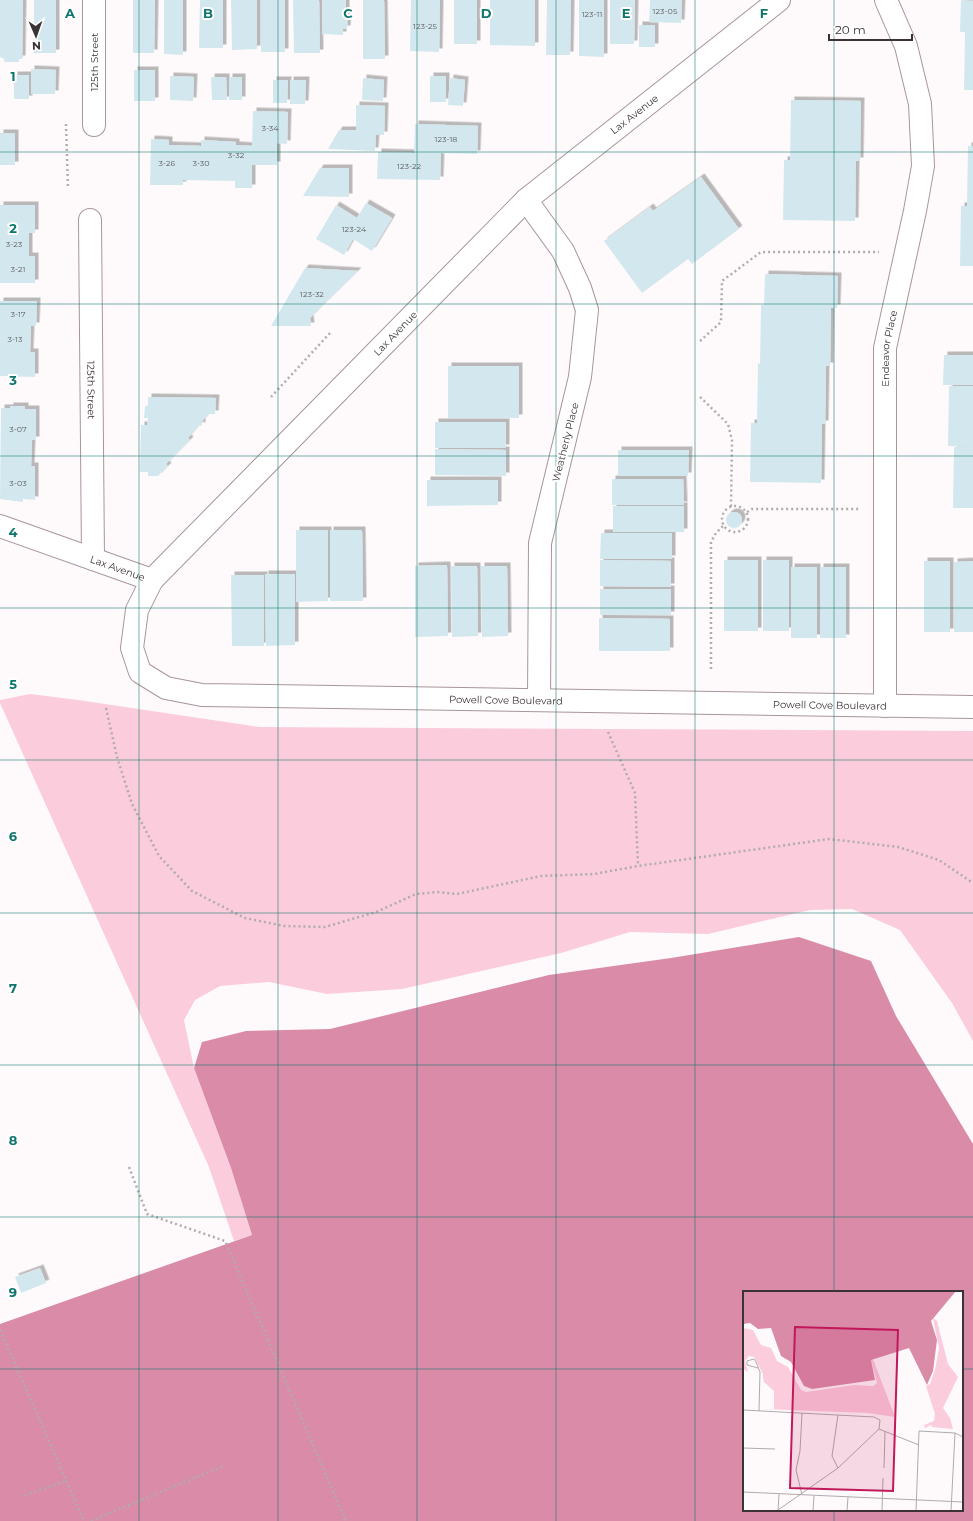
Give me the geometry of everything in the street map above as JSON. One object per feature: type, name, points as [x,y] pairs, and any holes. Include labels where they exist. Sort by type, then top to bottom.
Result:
[{"type":"street","name":"125th Street","points":[[94,0],[94,125]]},
{"type":"street","name":"Lax Avenue","points":[[0,526],[152,580],[526,200],[779,0]]},
{"type":"street","name":"Endeavor Place","points":[[885,706],[885,348],[915,211],[923,166],[920,104],[906,46],[886,0]]},
{"type":"street","name":"Weatherly Place","points":[[526,200],[563,251],[580,288],[587,310],[580,377],[540,543],[539,700]]},
{"type":"street","name":"125th Street","points":[[90,220],[93,559]]},
{"type":"street","name":"Powell Cove Boulevard","points":[[152,580],[137,610],[132,648],[140,672],[166,688],[202,695],[973,708]]},
{"type":"path","points":[[66,124],[68,188]]},
{"type":"path","points":[[700,341],[721,322],[722,281],[761,252],[879,252]]},
{"type":"path","points":[[271,397],[330,333]]},
{"type":"path","points":[[700,397],[728,424],[732,440],[731,506]]},
{"type":"path","points":[[731,506],[743,508],[747,512],[749,518],[748,524],[739,532],[733,533],[727,531],[721,521],[725,510],[731,506]]},
{"type":"path","points":[[747,512],[752,510],[860,509]]},
{"type":"path","points":[[711,669],[712,542],[716,533],[723,526]]},
{"type":"path","points":[[106,708],[117,757],[132,804],[159,856],[192,892],[245,918],[284,926],[325,926],[376,912],[416,894],[437,892],[457,894],[541,876],[594,874],[638,866],[829,839],[898,847],[939,860],[973,883]]},
{"type":"path","points":[[608,732],[635,793],[638,866]]},
{"type":"path","points":[[129,1167],[147,1214],[225,1241],[346,1521]]},
{"type":"path","points":[[0,1330],[84,1521]]},
{"type":"path","points":[[91,1521],[223,1466]]},
{"type":"path","points":[[25,1495],[66,1481]]},
{"type":"shaded area","points":[[30,694],[259,727],[973,731],[973,1041],[952,1003],[900,930],[852,909],[810,910],[708,934],[630,932],[561,953],[402,989],[327,994],[269,982],[220,986],[195,1000],[184,1020],[194,1068],[231,1168],[252,1235],[234,1241],[209,1167],[0,703],[0,700]]},
{"type":"shaded area","points":[[799,937],[871,961],[896,1016],[973,1144],[973,1521],[0,1521],[0,1324],[252,1235],[231,1168],[194,1068],[202,1042],[246,1031],[330,1029],[549,975],[671,958]]},
{"type":"building","points":[[0,0],[23,0],[22,59],[19,59],[19,62],[4,62],[4,59],[0,57]]},
{"type":"building","points":[[34,0],[56,0],[56,53],[34,53]]},
{"type":"building","points":[[133,0],[155,0],[154,53],[133,53]]},
{"type":"building","points":[[164,0],[183,0],[183,55],[164,54]]},
{"type":"building","points":[[200,0],[223,0],[223,48],[199,48]]},
{"type":"building","points":[[231,0],[257,0],[257,49],[232,50]]},
{"type":"building","points":[[261,0],[285,0],[285,52],[261,52]]},
{"type":"building","points":[[293,0],[319,0],[320,53],[294,53]]},
{"type":"building","points":[[323,0],[346,0],[346,13],[348,12],[347,29],[343,29],[343,35],[322,34]]},
{"type":"building","points":[[363,0],[384,0],[385,59],[363,59]]},
{"type":"building","points":[[411,0],[440,0],[439,52],[410,51]]},
{"type":"building","points":[[454,0],[477,0],[477,44],[454,44]]},
{"type":"building","points":[[490,0],[535,0],[535,46],[490,45]]},
{"type":"building","points":[[547,0],[571,0],[570,55],[546,55]]},
{"type":"building","points":[[579,0],[604,0],[604,57],[579,56]]},
{"type":"building","points":[[610,0],[635,0],[634,44],[610,44]]},
{"type":"building","points":[[650,0],[682,0],[681,23],[649,22]]},
{"type":"building","points":[[961,0],[973,1],[973,90],[964,90],[965,32],[960,32]]},
{"type":"building","points":[[639,25],[655,25],[655,47],[639,47]]},
{"type":"building","points":[[31,69],[56,70],[55,94],[31,94]]},
{"type":"building","points":[[134,70],[155,70],[155,101],[134,101]]},
{"type":"building","points":[[14,75],[29,75],[29,99],[14,99]]},
{"type":"building","points":[[170,76],[194,77],[193,101],[170,100]]},
{"type":"building","points":[[430,76],[446,76],[446,102],[430,102]]},
{"type":"building","points":[[211,77],[226,77],[227,100],[212,100]]},
{"type":"building","points":[[229,77],[242,77],[242,100],[229,100]]},
{"type":"building","points":[[363,78],[384,80],[383,101],[362,100]]},
{"type":"building","points":[[450,78],[465,80],[463,106],[448,105]]},
{"type":"building","points":[[273,80],[288,80],[287,103],[273,103]]},
{"type":"building","points":[[290,80],[306,80],[305,104],[290,104]]},
{"type":"building","points":[[791,100],[861,101],[860,161],[856,161],[855,221],[783,220],[784,160],[790,160]]},
{"type":"building","points":[[356,105],[385,106],[384,135],[376,135],[375,151],[328,149],[339,130],[356,130]]},
{"type":"building","points":[[253,111],[288,112],[287,144],[277,143],[277,165],[252,165],[252,188],[235,188],[235,181],[183,180],[183,185],[150,185],[151,139],[169,140],[169,145],[201,146],[201,140],[236,142],[236,145],[252,146]]},
{"type":"building","points":[[415,124],[478,126],[477,154],[441,153],[440,180],[377,179],[378,152],[414,153]]},
{"type":"building","points":[[0,133],[15,133],[15,165],[0,165]]},
{"type":"building","points":[[968,146],[973,146],[973,266],[960,266],[961,206],[967,206]]},
{"type":"building","points":[[320,168],[349,168],[349,197],[303,196]]},
{"type":"building","points":[[701,177],[739,229],[692,264],[688,259],[642,293],[604,241],[650,207],[653,211]]},
{"type":"building","points":[[366,203],[392,218],[372,251],[353,239],[344,255],[316,239],[336,205],[357,218]]},
{"type":"building","points":[[0,205],[35,205],[35,233],[29,233],[29,256],[35,256],[35,283],[0,283]]},
{"type":"building","points":[[305,268],[358,271],[310,318],[311,326],[271,326]]},
{"type":"building","points":[[765,274],[838,276],[837,308],[831,308],[830,366],[826,366],[825,424],[822,424],[821,483],[750,482],[751,423],[757,423],[761,305],[764,305]]},
{"type":"building","points":[[0,301],[37,301],[36,326],[31,326],[30,352],[35,352],[35,377],[0,376]]},
{"type":"building","points":[[944,355],[973,355],[973,385],[943,385]]},
{"type":"building","points":[[448,366],[519,366],[519,418],[448,418]]},
{"type":"building","points":[[949,386],[973,386],[973,447],[948,446]]},
{"type":"building","points":[[148,397],[216,398],[215,414],[209,414],[202,421],[202,426],[199,425],[188,438],[190,440],[166,464],[168,466],[158,476],[148,476],[148,472],[140,472],[141,425],[147,425],[148,418],[144,418],[145,406],[148,406]]},
{"type":"building","points":[[10,406],[25,406],[25,409],[36,409],[36,440],[32,440],[31,466],[35,466],[35,500],[23,499],[23,502],[0,499],[1,408],[10,408]]},
{"type":"building","points":[[435,422],[506,422],[506,448],[435,448]]},
{"type":"building","points":[[954,447],[973,447],[973,508],[953,508]]},
{"type":"building","points":[[435,449],[506,450],[506,476],[435,475]]},
{"type":"building","points":[[618,450],[689,450],[688,476],[618,476]]},
{"type":"building","points":[[612,479],[683,479],[684,505],[612,505]]},
{"type":"building","points":[[427,480],[498,480],[498,505],[427,506]]},
{"type":"building","points":[[613,506],[684,506],[684,532],[613,532]]},
{"type":"building","points":[[731,512],[737,512],[742,517],[740,526],[737,528],[731,528],[726,523],[726,517]]},
{"type":"building","points":[[296,530],[328,530],[328,601],[296,602]]},
{"type":"building","points":[[330,530],[362,530],[363,601],[330,601]]},
{"type":"building","points":[[601,533],[672,533],[672,559],[600,559]]},
{"type":"building","points":[[600,560],[671,561],[671,587],[600,586]]},
{"type":"building","points":[[724,560],[758,560],[758,631],[724,631]]},
{"type":"building","points":[[763,560],[789,560],[789,631],[763,631]]},
{"type":"building","points":[[924,561],[950,561],[950,632],[924,632]]},
{"type":"building","points":[[973,561],[973,632],[954,632],[954,562]]},
{"type":"building","points":[[447,565],[448,636],[415,637],[415,566]]},
{"type":"building","points":[[451,566],[477,566],[478,636],[452,637]]},
{"type":"building","points":[[481,566],[507,566],[508,636],[482,637]]},
{"type":"building","points":[[791,567],[817,567],[817,638],[791,638]]},
{"type":"building","points":[[820,567],[846,567],[846,638],[820,638]]},
{"type":"building","points":[[265,574],[295,574],[295,645],[266,646]]},
{"type":"building","points":[[231,575],[264,575],[264,646],[232,646]]},
{"type":"building","points":[[600,589],[671,589],[671,615],[600,615]]},
{"type":"building","points":[[599,618],[670,619],[670,651],[599,651]]},
{"type":"building","points":[[40,1268],[46,1283],[21,1293],[15,1277]]}]
